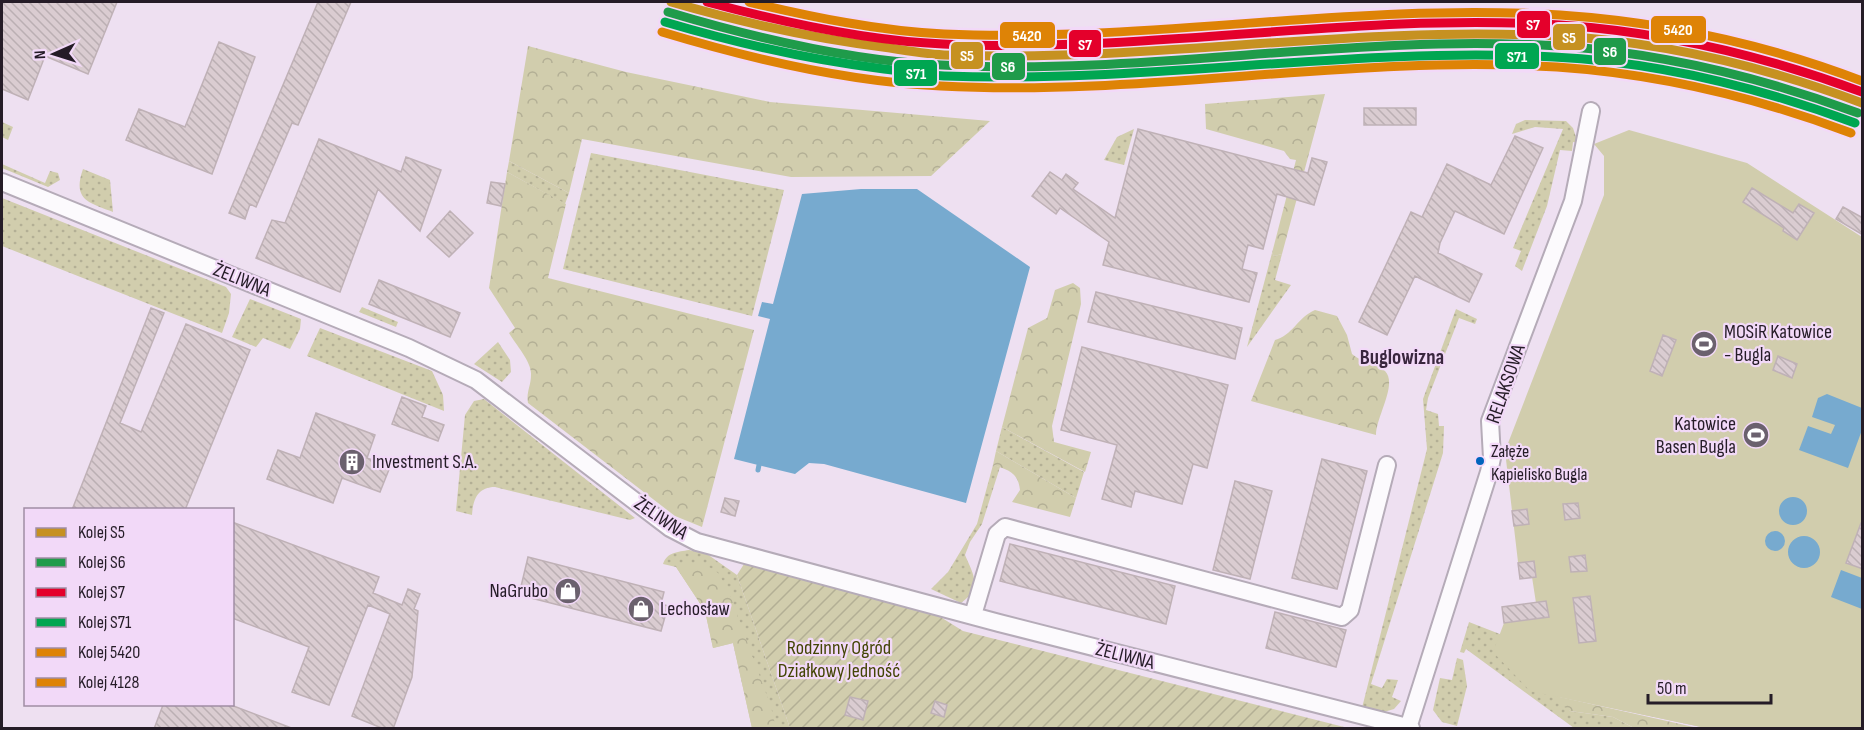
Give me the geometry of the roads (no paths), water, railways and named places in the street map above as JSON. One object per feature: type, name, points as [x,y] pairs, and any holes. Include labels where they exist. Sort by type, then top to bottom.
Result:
[{"type":"street","name":"RELAKSOWA","points":[[1410,728],[1489,472],[1490,421],[1573,201],[1591,111]]},
{"type":"street","name":"ŻELIWNA","points":[[2,182],[409,348],[460,371],[524,414],[670,528],[698,542],[1410,728]]},
{"type":"street","points":[[973,615],[997,534],[1005,528],[1342,617],[1350,610],[1387,465]]},
{"type":"water","points":[[861,189],[917,189],[1030,267],[966,503],[824,464],[809,463],[795,474],[734,459],[770,319],[758,316],[762,302],[773,304],[802,194]]},
{"type":"water","points":[[1827,394],[1862,408],[1862,430],[1848,468],[1799,450],[1808,426],[1831,434],[1835,425],[1812,417],[1818,398]]},
{"type":"water","points":[[1793,497],[1803,501],[1807,511],[1803,521],[1793,525],[1783,521],[1779,511],[1783,501]]},
{"type":"water","points":[[1775,531],[1782,534],[1785,541],[1782,548],[1775,551],[1768,548],[1765,541],[1768,534]]},
{"type":"water","points":[[1804,536],[1815,541],[1820,552],[1815,563],[1804,568],[1793,563],[1788,552],[1793,541]]},
{"type":"water","points":[[1841,570],[1862,578],[1862,609],[1831,597]]},
{"type":"waterway","points":[[758,470],[759,465]]},
{"type":"rail line","name":"S5","points":[[671,2],[725,17],[807,35],[944,55],[1097,54],[1403,35],[1479,34],[1595,39],[1673,50],[1749,67],[1862,103]]},
{"type":"rail line","name":"S7","points":[[707,2],[764,17],[854,35],[943,44],[1020,46],[1097,43],[1329,28],[1483,22],[1599,28],[1676,40],[1751,57],[1789,67],[1862,92]]},
{"type":"rail line","name":"5420","points":[[749,2],[870,27],[944,34],[1098,33],[1406,14],[1483,12],[1560,15],[1637,23],[1714,37],[1789,56],[1862,81]]},
{"type":"rail line","name":"S6","points":[[668,12],[803,47],[872,59],[941,65],[1018,67],[1095,65],[1404,45],[1481,44],[1597,49],[1673,61],[1748,78],[1858,113]]},
{"type":"rail line","name":"S71","points":[[665,22],[801,56],[944,76],[1097,75],[1402,56],[1478,55],[1593,60],[1631,64],[1707,78],[1782,98],[1855,123]]},
{"type":"rail line","name":"4128","points":[[662,32],[800,68],[870,80],[941,86],[1018,88],[1095,86],[1403,66],[1480,65],[1595,70],[1707,89],[1779,108],[1851,133]]},
{"type":"place","name":"MOSiR Katowice - Bugla","points":[[1704,344]]},
{"type":"place","name":"Katowice Basen Bugla","points":[[1756,435]]},
{"type":"place","name":"Załęże Kąpielisko Bugla","points":[[1480,461]]},
{"type":"place","name":"Investment S.A.","points":[[352,462]]},
{"type":"place","name":"NaGrubo","points":[[568,591]]},
{"type":"place","name":"Lechosław","points":[[641,609]]},
{"type":"district","name":"Buglowizna","points":[[1402,357]]},
{"type":"park label","name":"Rodzinny Ogród Działkowy Jedność","points":[[839,660]]}]
